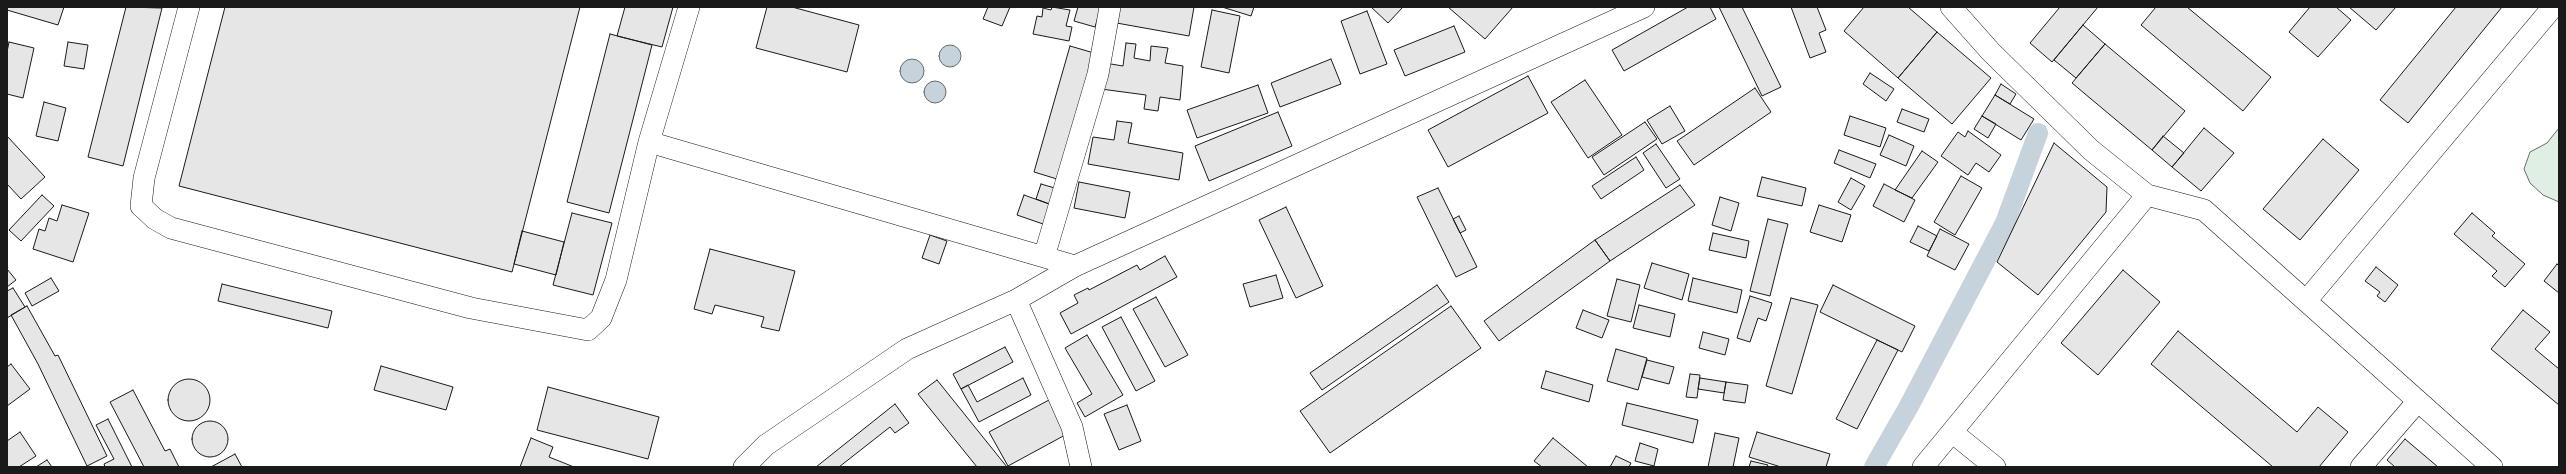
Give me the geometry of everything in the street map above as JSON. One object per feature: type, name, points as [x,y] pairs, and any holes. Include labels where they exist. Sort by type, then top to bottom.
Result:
[{"type":"street","points":[[189,7],[144,178],[141,206],[155,219],[171,228],[471,308],[588,330],[601,318],[616,280],[649,142],[689,7]]},
{"type":"street","points":[[1044,257],[1098,74],[1110,7]]},
{"type":"street","points":[[744,467],[766,445],[907,349],[1016,300],[1075,266],[1644,7]]},
{"type":"street","points":[[1951,7],[1991,52],[2091,150],[2146,195],[2204,210],[2492,467]]},
{"type":"street","points":[[2306,301],[2553,7]]},
{"type":"street","points":[[649,142],[1075,266]]},
{"type":"street","points":[[1930,464],[1952,432],[2146,195]]},
{"type":"street","points":[[1016,300],[1072,428],[1094,467]]},
{"type":"street","points":[[2361,467],[2418,400]]},
{"type":"street","points":[[1072,428],[1081,467]]},
{"type":"street","points":[[1952,432],[1995,467]]},
{"type":"green space","points":[[2559,128],[2559,202],[2543,195],[2530,183],[2524,169],[2530,152],[2547,143]]},
{"type":"shaded area","points":[[950,45],[958,48],[961,56],[958,64],[950,67],[942,64],[939,56],[942,48]]},
{"type":"shaded area","points":[[912,59],[921,62],[924,71],[921,80],[912,83],[903,80],[900,71],[903,62]]},
{"type":"shaded area","points":[[935,81],[943,84],[946,92],[943,100],[935,103],[927,100],[924,92],[927,84]]},
{"type":"building","points":[[7,7],[64,7],[58,25],[7,10]]},
{"type":"building","points":[[126,7],[162,8],[123,166],[88,157]]},
{"type":"building","points":[[225,7],[580,7],[512,272],[179,186]]},
{"type":"building","points":[[625,7],[673,7],[662,47],[617,36]]},
{"type":"building","points":[[767,7],[792,7],[859,25],[847,72],[756,48]]},
{"type":"building","points":[[988,7],[1010,7],[1002,26],[983,19]]},
{"type":"building","points":[[1052,7],[1070,10],[1066,26],[1072,27],[1069,41],[1033,34],[1037,16],[1042,17],[1043,8],[1051,10]]},
{"type":"building","points":[[1078,7],[1101,7],[1095,27],[1074,21]]},
{"type":"building","points":[[1114,7],[1194,7],[1189,36],[1111,22]]},
{"type":"building","points":[[1222,7],[1254,7],[1251,16]]},
{"type":"building","points":[[1371,7],[1403,7],[1388,23]]},
{"type":"building","points":[[1448,7],[1513,7],[1485,39]]},
{"type":"building","points":[[1688,7],[1710,7],[1716,19],[1624,71],[1612,50]]},
{"type":"building","points":[[1719,7],[1742,7],[1781,87],[1762,96]]},
{"type":"building","points":[[1791,7],[1817,7],[1826,30],[1819,33],[1826,52],[1810,58]]},
{"type":"building","points":[[1864,7],[1908,7],[1937,32],[1898,78],[1844,31]]},
{"type":"building","points":[[2060,7],[2098,7],[2052,62],[2030,43]]},
{"type":"building","points":[[2156,7],[2187,7],[2271,77],[2243,111],[2141,25]]},
{"type":"building","points":[[2310,7],[2336,7],[2351,20],[2318,57],[2289,32]]},
{"type":"building","points":[[2349,7],[2396,7],[2376,30]]},
{"type":"building","points":[[2456,7],[2502,7],[2408,123],[2380,100]]},
{"type":"building","points":[[1212,10],[1240,16],[1229,73],[1201,67]]},
{"type":"building","points":[[1367,11],[1387,64],[1360,74],[1341,21]]},
{"type":"building","points":[[2083,25],[2105,44],[2076,78],[2054,60]]},
{"type":"building","points":[[1454,26],[1465,52],[1405,76],[1394,50]]},
{"type":"building","points":[[1937,32],[1991,78],[1952,124],[1898,78]]},
{"type":"building","points":[[610,34],[652,45],[609,213],[567,202]]},
{"type":"building","points":[[9,42],[34,48],[23,98],[7,94],[7,52]]},
{"type":"building","points":[[68,42],[88,45],[84,69],[64,66]]},
{"type":"building","points":[[1126,43],[1136,44],[1134,58],[1150,61],[1151,46],[1168,48],[1165,63],[1183,66],[1180,100],[1160,97],[1158,111],[1144,109],[1146,95],[1101,89],[1105,63],[1123,66]]},
{"type":"building","points":[[2105,44],[2185,111],[2152,150],[2072,83]]},
{"type":"building","points":[[1070,46],[1094,53],[1057,179],[1034,172]]},
{"type":"building","points":[[1331,59],[1341,84],[1280,107],[1271,83]]},
{"type":"building","points":[[1870,73],[1894,89],[1886,101],[1863,84]]},
{"type":"building","points":[[1528,76],[1548,113],[1448,167],[1428,130]]},
{"type":"building","points":[[1585,80],[1622,135],[1588,158],[1551,102]]},
{"type":"building","points":[[2001,84],[2016,94],[2010,104],[1995,95]]},
{"type":"building","points":[[1258,85],[1268,113],[1197,138],[1187,110]]},
{"type":"building","points":[[1755,88],[1771,112],[1694,165],[1677,141]]},
{"type":"building","points":[[1995,95],[2034,119],[2021,140],[1982,116]]},
{"type":"building","points":[[44,102],[66,108],[58,141],[36,136]]},
{"type":"building","points":[[1670,106],[1685,131],[1662,144],[1647,120]]},
{"type":"building","points":[[1902,109],[1929,119],[1924,132],[1897,122]]},
{"type":"building","points":[[1278,112],[1292,146],[1209,181],[1195,146]]},
{"type":"building","points":[[1850,116],[1886,128],[1880,147],[1844,135]]},
{"type":"building","points":[[1982,116],[1996,124],[1988,138],[1974,129]]},
{"type":"building","points":[[1117,121],[1132,123],[1128,143],[1183,153],[1179,180],[1088,164],[1093,137],[1114,140]]},
{"type":"building","points":[[1645,122],[1657,139],[1604,175],[1592,157]]},
{"type":"building","points":[[2204,128],[2234,153],[2201,191],[2172,167]]},
{"type":"building","points":[[1968,131],[2001,155],[1989,172],[1976,163],[1968,175],[1941,156],[1958,132],[1965,137]]},
{"type":"building","points":[[1889,135],[1914,146],[1906,166],[1880,155]]},
{"type":"building","points":[[7,136],[45,177],[21,199],[7,184]]},
{"type":"building","points":[[2163,136],[2184,153],[2172,167],[2152,150]]},
{"type":"building","points":[[2323,139],[2359,170],[2300,240],[2263,209]]},
{"type":"building","points":[[2054,143],[2107,187],[2106,212],[2038,295],[1997,262]]},
{"type":"building","points":[[1656,144],[1680,179],[1666,188],[1643,153]]},
{"type":"building","points":[[1839,150],[1876,164],[1870,178],[1834,163]]},
{"type":"building","points":[[1922,151],[1938,162],[1912,198],[1895,190]]},
{"type":"building","points":[[1636,157],[1644,170],[1601,199],[1592,186]]},
{"type":"building","points":[[1961,176],[1982,188],[1955,235],[1934,222]]},
{"type":"building","points":[[1762,177],[1806,188],[1802,206],[1757,196]]},
{"type":"building","points":[[1851,178],[1865,186],[1851,210],[1838,202]]},
{"type":"building","points":[[1079,182],[1130,192],[1125,218],[1074,208]]},
{"type":"building","points":[[1041,184],[1058,189],[1052,205],[1036,199]]},
{"type":"building","points":[[1884,184],[1915,200],[1904,222],[1873,206]]},
{"type":"building","points":[[1680,185],[1695,205],[1610,261],[1595,240]]},
{"type":"building","points":[[1438,188],[1477,267],[1456,277],[1417,197]]},
{"type":"building","points":[[42,195],[54,206],[21,241],[9,230]]},
{"type":"building","points":[[1024,195],[1052,205],[1046,225],[1017,215]]},
{"type":"building","points":[[1720,197],[1739,203],[1731,231],[1712,225]]},
{"type":"building","points":[[62,205],[89,213],[73,262],[33,249],[39,229],[45,231],[49,218],[57,221]]},
{"type":"building","points":[[1819,205],[1851,215],[1842,242],[1810,232]]},
{"type":"building","points":[[1286,207],[1323,286],[1296,298],[1259,220]]},
{"type":"building","points":[[572,213],[612,223],[593,295],[553,285]]},
{"type":"building","points":[[2472,213],[2495,233],[2492,236],[2525,264],[2505,287],[2492,276],[2497,271],[2454,234]]},
{"type":"building","points":[[1459,216],[1466,230],[1460,233],[1453,219]]},
{"type":"building","points":[[1768,219],[1788,224],[1770,296],[1750,291]]},
{"type":"building","points":[[1918,226],[1937,236],[1929,251],[1910,242]]},
{"type":"building","points":[[1940,229],[1969,244],[1955,270],[1927,256]]},
{"type":"building","points":[[522,231],[564,242],[556,275],[514,264]]},
{"type":"building","points":[[1713,233],[1749,241],[1746,258],[1709,250]]},
{"type":"building","points":[[930,235],[947,241],[939,264],[922,258]]},
{"type":"building","points":[[1595,240],[1610,261],[1499,341],[1484,321]]},
{"type":"building","points":[[710,249],[795,271],[779,331],[761,327],[764,317],[715,305],[712,314],[694,309]]},
{"type":"building","points":[[1165,256],[1177,277],[1071,334],[1060,313],[1078,303],[1074,295],[1088,288],[1089,290],[1137,265],[1140,270]]},
{"type":"building","points":[[1652,263],[1689,274],[1682,300],[1644,288]]},
{"type":"building","points":[[2557,264],[2559,266],[2559,293],[2544,281]]},
{"type":"building","points":[[2376,267],[2398,285],[2385,302],[2377,296],[2380,292],[2365,281]]},
{"type":"building","points":[[7,269],[16,280],[7,287]]},
{"type":"building","points":[[2123,270],[2160,302],[2098,375],[2061,343]]},
{"type":"building","points":[[1276,275],[1283,298],[1250,307],[1243,284]]},
{"type":"building","points":[[51,278],[59,291],[32,306],[25,293]]},
{"type":"building","points":[[1693,278],[1742,290],[1737,313],[1688,301]]},
{"type":"building","points":[[1617,279],[1640,285],[1631,322],[1607,316]]},
{"type":"building","points":[[222,284],[332,311],[328,328],[218,301]]},
{"type":"building","points":[[1437,285],[1449,302],[1322,390],[1310,373]]},
{"type":"building","points":[[1833,285],[1915,326],[1902,352],[1820,312]]},
{"type":"building","points":[[13,288],[25,307],[7,318],[7,291]]},
{"type":"building","points":[[1750,296],[1772,303],[1766,321],[1758,318],[1750,342],[1737,338]]},
{"type":"building","points":[[1156,297],[1188,355],[1165,367],[1133,309]]},
{"type":"building","points":[[1791,298],[1818,305],[1792,394],[1766,386]]},
{"type":"building","points":[[1639,305],[1675,314],[1670,337],[1633,328]]},
{"type":"building","points":[[27,306],[55,356],[58,355],[107,456],[87,466],[38,364],[11,315]]},
{"type":"building","points":[[1451,306],[1481,348],[1330,453],[1300,411]]},
{"type":"building","points":[[1583,310],[1609,320],[1602,338],[1576,328]]},
{"type":"building","points":[[2523,310],[2550,332],[2535,349],[2559,369],[2559,405],[2491,349]]},
{"type":"building","points":[[1121,317],[1155,381],[1136,391],[1102,327]]},
{"type":"building","points":[[2178,331],[2297,432],[2318,407],[2348,432],[2319,467],[2273,467],[2151,364]]},
{"type":"building","points":[[1703,332],[1729,339],[1725,355],[1699,348]]},
{"type":"building","points":[[1087,335],[1123,395],[1085,417],[1077,403],[1092,394],[1065,348]]},
{"type":"building","points":[[1877,340],[1898,350],[1857,429],[1836,419]]},
{"type":"building","points":[[1005,347],[1013,362],[961,389],[953,374]]},
{"type":"building","points":[[1616,349],[1647,358],[1638,390],[1607,381]]},
{"type":"building","points":[[1647,360],[1674,367],[1669,384],[1642,377]]},
{"type":"building","points":[[11,364],[30,389],[7,406],[7,367]]},
{"type":"building","points":[[381,366],[453,387],[446,410],[374,390]]},
{"type":"building","points":[[1546,371],[1593,385],[1589,402],[1541,388]]},
{"type":"building","points":[[1690,374],[1700,375],[1697,398],[1686,397]]},
{"type":"building","points":[[1023,378],[1031,395],[979,422],[961,389],[968,385],[977,402]]},
{"type":"building","points":[[1700,378],[1726,382],[1724,393],[1698,389]]},
{"type":"building","points":[[185,379],[193,379],[201,382],[207,388],[210,400],[207,412],[201,418],[193,421],[185,421],[177,418],[171,412],[168,404],[168,396],[171,388],[177,382]]},
{"type":"building","points":[[937,380],[1007,467],[977,467],[918,394]]},
{"type":"building","points":[[1726,382],[1748,385],[1745,403],[1723,400]]},
{"type":"building","points":[[548,387],[659,417],[648,459],[537,430]]},
{"type":"building","points":[[133,390],[165,451],[170,449],[179,467],[144,467],[110,402]]},
{"type":"building","points":[[1049,400],[1067,434],[1008,466],[989,432]]},
{"type":"building","points":[[1627,403],[1698,420],[1693,443],[1622,425]]},
{"type":"building","points":[[895,404],[909,423],[895,433],[890,427],[839,467],[816,467]]},
{"type":"building","points":[[1127,405],[1141,441],[1119,450],[1104,414]]},
{"type":"building","points":[[108,419],[132,467],[105,467],[104,464],[114,459],[96,425]]},
{"type":"building","points":[[210,421],[223,426],[228,439],[223,452],[210,457],[197,452],[192,439],[197,426]]},
{"type":"building","points":[[20,432],[36,456],[19,467],[7,467],[7,441]]},
{"type":"building","points":[[1757,432],[1830,454],[1826,467],[1781,467],[1749,457]]},
{"type":"building","points":[[1715,433],[1739,438],[1733,467],[1708,467]]},
{"type":"building","points":[[531,438],[553,447],[549,457],[574,467],[520,467]]},
{"type":"building","points":[[1553,438],[1588,467],[1542,467],[1534,461]]},
{"type":"building","points":[[2405,439],[2438,467],[2395,467],[2387,460]]},
{"type":"building","points":[[1640,443],[1658,449],[1654,466],[1635,461]]},
{"type":"building","points":[[235,454],[242,467],[211,467]]},
{"type":"building","points":[[1616,456],[1631,463],[1629,467],[1610,467]]},
{"type":"building","points":[[47,460],[52,467],[36,467]]},
{"type":"building","points":[[1751,461],[1768,465],[1767,467],[1749,467]]},
{"type":"waterway","points":[[1874,467],[1909,406],[2005,223],[2038,133]]}]
